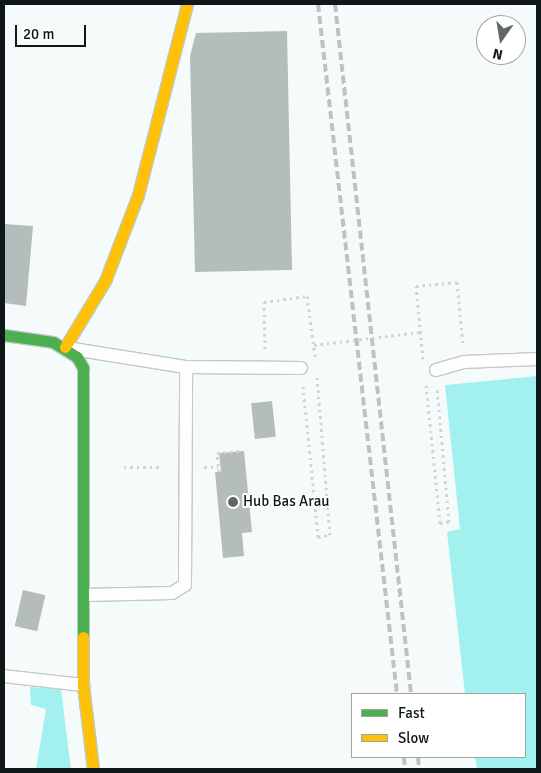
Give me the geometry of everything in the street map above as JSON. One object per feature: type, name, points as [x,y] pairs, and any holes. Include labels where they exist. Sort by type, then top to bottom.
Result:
[{"type":"street","points":[[65,348],[105,281],[138,195],[187,4]]},
{"type":"street","points":[[4,335],[65,348],[80,363],[85,388],[83,685],[93,769]]},
{"type":"lane","points":[[65,348],[186,367],[301,368]]},
{"type":"lane","points":[[430,370],[464,362],[537,359]]},
{"type":"lane","points":[[84,595],[172,593],[185,585],[186,367]]},
{"type":"lane","points":[[4,676],[83,685]]},
{"type":"path","points":[[425,380],[440,522],[449,522],[430,370],[420,332],[416,286],[457,282],[464,362]]},
{"type":"path","points":[[265,368],[264,302],[307,296],[316,364]]},
{"type":"path","points":[[314,344],[420,332]]},
{"type":"path","points":[[301,368],[318,537],[330,535],[316,373]]},
{"type":"path","points":[[219,472],[217,453],[239,451]]},
{"type":"path","points":[[124,468],[162,467]]},
{"type":"path","points":[[204,467],[218,467]]},
{"type":"shaded area","points":[[537,376],[537,769],[477,769],[475,758],[526,758],[526,693],[465,693],[447,532],[460,529],[445,385]]},
{"type":"shaded area","points":[[30,687],[61,689],[71,769],[36,769],[46,709],[31,705]]},
{"type":"building","points":[[287,31],[292,270],[195,272],[190,56],[196,33]]},
{"type":"building","points":[[4,224],[33,226],[26,306],[4,303]]},
{"type":"building","points":[[272,401],[276,437],[255,439],[251,403]]},
{"type":"building","name":"Hub Bas Arau","points":[[244,451],[252,532],[242,533],[244,556],[223,558],[215,472],[221,472],[219,453]]},
{"type":"building","points":[[23,590],[45,595],[37,631],[15,626]]},
{"type":"railway","points":[[318,4],[397,693]]},
{"type":"railway","points":[[335,4],[411,693]]},
{"type":"railway","points":[[404,758],[405,769]]},
{"type":"railway","points":[[418,758],[419,769]]},
{"type":"traffic: fast","points":[[4,335],[53,342],[77,357],[83,368],[83,637]]},
{"type":"traffic: slow","points":[[65,347],[105,281],[138,195],[187,4]]},
{"type":"traffic: slow","points":[[83,637],[83,685],[93,769]]},
{"type":"place","name":"Hub Bas Arau","points":[[233,502]]}]
